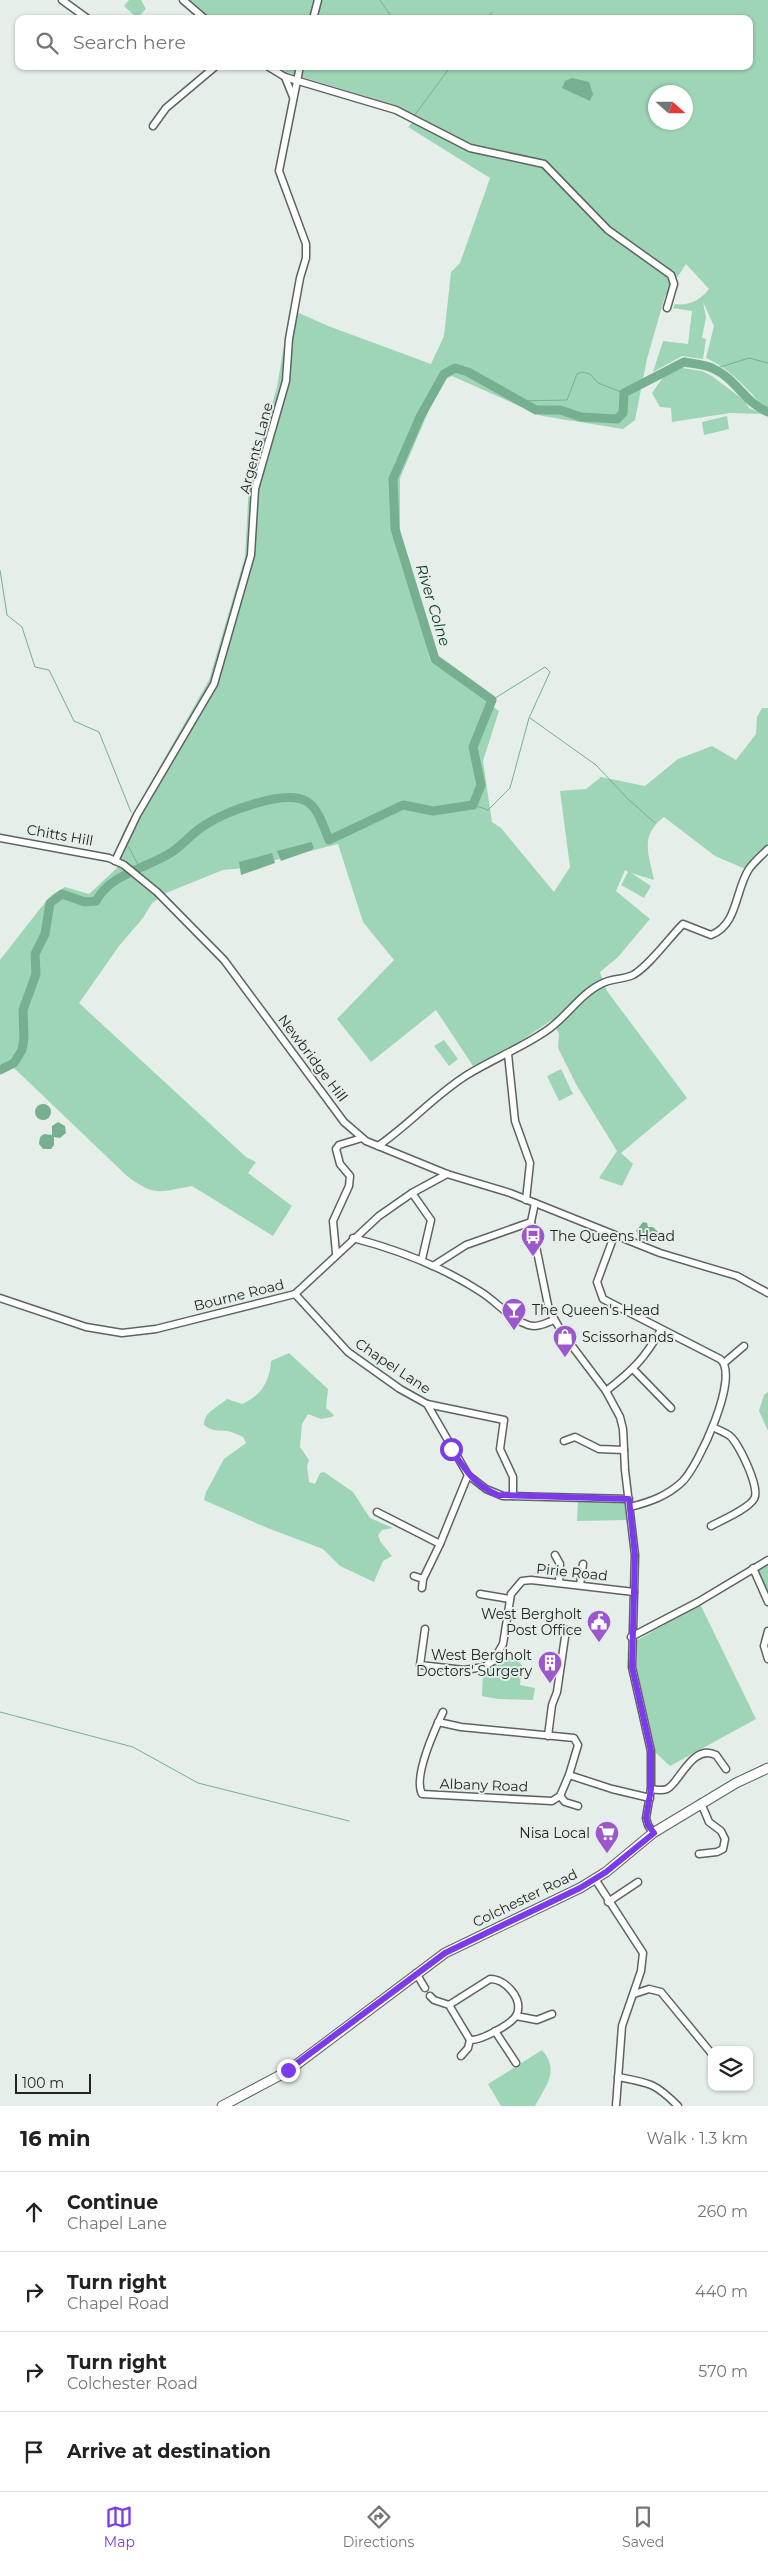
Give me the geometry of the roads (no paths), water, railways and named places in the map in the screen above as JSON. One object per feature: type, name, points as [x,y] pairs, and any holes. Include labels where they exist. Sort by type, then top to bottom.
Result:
[{"type":"main road","name":"Colchester Road","points":[[222,2106],[295,2066],[416,1973],[462,1943],[559,1899],[595,1879],[654,1833],[701,1803],[768,1768]]},
{"type":"street","points":[[62,0],[83,15]]},
{"type":"street","points":[[183,0],[200,15]]},
{"type":"street","points":[[314,15],[318,0]]},
{"type":"street","points":[[153,126],[166,108],[211,70]]},
{"type":"street","points":[[274,70],[285,77],[297,79],[396,110],[470,148],[544,164],[608,230],[671,275],[674,284],[667,308]]},
{"type":"street","name":"Argents Lane","points":[[115,861],[137,815],[214,684],[251,555],[255,489],[286,380],[289,339],[300,278],[306,258],[306,244],[279,171],[299,70]]},
{"type":"street","points":[[285,77],[293,97]]},
{"type":"street","name":"Chitts Hill","points":[[0,838],[94,853],[115,861]]},
{"type":"street","points":[[378,1146],[397,1133],[468,1074],[508,1054],[547,1031],[600,984],[611,980],[618,981],[634,974],[649,962],[683,924],[712,935],[720,932],[730,919],[748,870],[768,849]]},
{"type":"street","name":"Newbridge Hill","points":[[115,861],[124,865],[157,892],[224,960],[344,1122],[362,1138],[448,1174],[535,1203],[660,1253],[737,1276],[768,1293]]},
{"type":"street","points":[[508,1054],[515,1121],[530,1163],[526,1200]]},
{"type":"street","points":[[336,1253],[333,1221],[350,1186],[350,1176],[340,1164],[336,1149],[339,1145],[362,1138]]},
{"type":"street","name":"Bourne Road","points":[[0,1298],[86,1327],[122,1333],[156,1328],[295,1294],[336,1253],[379,1216],[412,1193],[448,1174]]},
{"type":"street","points":[[412,1193],[431,1220],[422,1259]]},
{"type":"street","points":[[535,1203],[531,1222],[544,1296],[554,1320],[606,1391],[620,1417],[635,1555],[631,1638],[634,1681],[647,1728],[651,1751],[651,1789],[647,1822],[654,1833]]},
{"type":"street","points":[[433,1266],[466,1245],[531,1222]]},
{"type":"street","points":[[614,1236],[598,1282],[599,1294],[610,1304],[724,1363],[727,1368],[727,1381],[713,1427],[683,1482],[653,1501],[630,1507]]},
{"type":"street","points":[[334,1243],[351,1240],[396,1249],[422,1259],[482,1293],[519,1322],[531,1326],[554,1320]]},
{"type":"street","name":"Chapel Lane","points":[[295,1294],[348,1352],[427,1404],[468,1475],[492,1493],[513,1496],[629,1499]]},
{"type":"street","points":[[606,1391],[634,1370],[646,1355],[661,1330]]},
{"type":"street","points":[[724,1363],[744,1346]]},
{"type":"street","points":[[634,1370],[671,1408]]},
{"type":"street","points":[[427,1404],[504,1420],[500,1449],[513,1477],[513,1496]]},
{"type":"street","points":[[711,1526],[749,1505],[754,1499],[756,1487],[736,1444],[730,1436],[713,1427]]},
{"type":"street","points":[[564,1441],[575,1437],[599,1449],[624,1450]]},
{"type":"street","points":[[422,1588],[422,1579],[440,1544],[468,1475]]},
{"type":"street","points":[[377,1512],[440,1544]]},
{"type":"street","points":[[555,1555],[560,1564],[558,1583]]},
{"type":"street","points":[[631,1638],[698,1602],[768,1560]]},
{"type":"street","points":[[580,1585],[583,1564]]},
{"type":"street","points":[[752,1568],[768,1602]]},
{"type":"street","points":[[414,1576],[422,1579]]},
{"type":"street","name":"Pirie Road","points":[[510,1599],[514,1589],[522,1581],[580,1585],[634,1592]]},
{"type":"street","points":[[425,1629],[420,1665],[464,1670],[489,1664],[496,1657],[503,1644],[510,1599],[480,1594]]},
{"type":"street","points":[[548,1736],[552,1705],[558,1692],[566,1630]]},
{"type":"street","points":[[768,1631],[764,1646],[768,1660]]},
{"type":"street","name":"Albany Road","points":[[443,1712],[424,1760],[420,1779],[422,1794],[552,1801],[560,1796]]},
{"type":"street","points":[[438,1722],[460,1727],[574,1738],[578,1743],[560,1796],[565,1802],[578,1806]]},
{"type":"street","points":[[651,1789],[662,1790],[670,1788],[684,1766],[709,1752],[716,1755],[726,1769]]},
{"type":"street","points":[[569,1774],[612,1789],[650,1798]]},
{"type":"street","points":[[699,1854],[717,1852],[723,1849],[725,1839],[722,1831],[708,1822],[701,1803]]},
{"type":"street","points":[[717,1852],[718,1861]]},
{"type":"street","points":[[595,1879],[608,1902],[643,1953],[641,1971],[622,2026],[616,2106]]},
{"type":"street","points":[[608,1902],[638,1882]]},
{"type":"street","points":[[416,1973],[425,1988]]},
{"type":"street","points":[[449,2005],[490,1979],[494,1979],[512,1991],[517,2002],[516,2016]]},
{"type":"street","points":[[634,1994],[649,1989],[661,1992],[708,2049]]},
{"type":"street","points":[[430,1996],[434,2000],[449,2005],[470,2040],[468,2048],[461,2056]]},
{"type":"street","points":[[470,2040],[479,2040],[516,2016],[537,2020],[552,2014]]},
{"type":"street","points":[[495,2031],[516,2063]]},
{"type":"street","points":[[618,2078],[648,2082],[660,2088],[678,2106]]},
{"type":"waterway","points":[[380,0],[390,15]]},
{"type":"waterway","points":[[414,116],[448,70]]},
{"type":"waterway","points":[[714,369],[749,358],[768,363]]},
{"type":"waterway","name":"River Colne","points":[[0,1070],[14,1063],[22,1050],[24,1038],[23,1010],[36,974],[35,954],[45,934],[50,903],[62,894],[85,902],[96,901],[120,877],[172,852],[205,825],[226,814],[270,800],[296,798],[306,801],[317,813],[329,840],[403,805],[433,811],[473,805],[481,785],[473,747],[492,700],[435,659],[395,529],[393,479],[420,417],[444,374],[455,368],[468,372],[536,410],[560,410],[581,417],[617,419],[623,413],[624,393],[684,362],[711,367],[722,373],[753,403],[768,412]]},
{"type":"waterway","points":[[519,401],[567,400],[577,374],[582,372],[590,374],[598,383],[624,393]]},
{"type":"waterway","points":[[0,570],[7,615],[22,627],[35,667],[49,670],[74,721],[99,732],[131,812]]},
{"type":"waterway","points":[[473,805],[488,810],[510,788],[529,718],[550,672],[545,667],[492,700]]},
{"type":"waterway","points":[[530,718],[596,765],[628,799],[655,823]]},
{"type":"waterway","points":[[129,847],[141,867]]},
{"type":"waterway","points":[[0,1712],[133,1747],[198,1783],[349,1821]]},
{"type":"place","name":"The Queens Head","points":[[533,1257]]},
{"type":"place","name":"The Queen's Head","points":[[514,1331]]},
{"type":"place","name":"Scissorhands","points":[[565,1358]]},
{"type":"place","name":"West Bergholt Post Office","points":[[599,1643]]},
{"type":"place","name":"West Bergholt Doctors' Surgery","points":[[550,1684]]},
{"type":"place","name":"Nisa Local","points":[[607,1854]]}]
